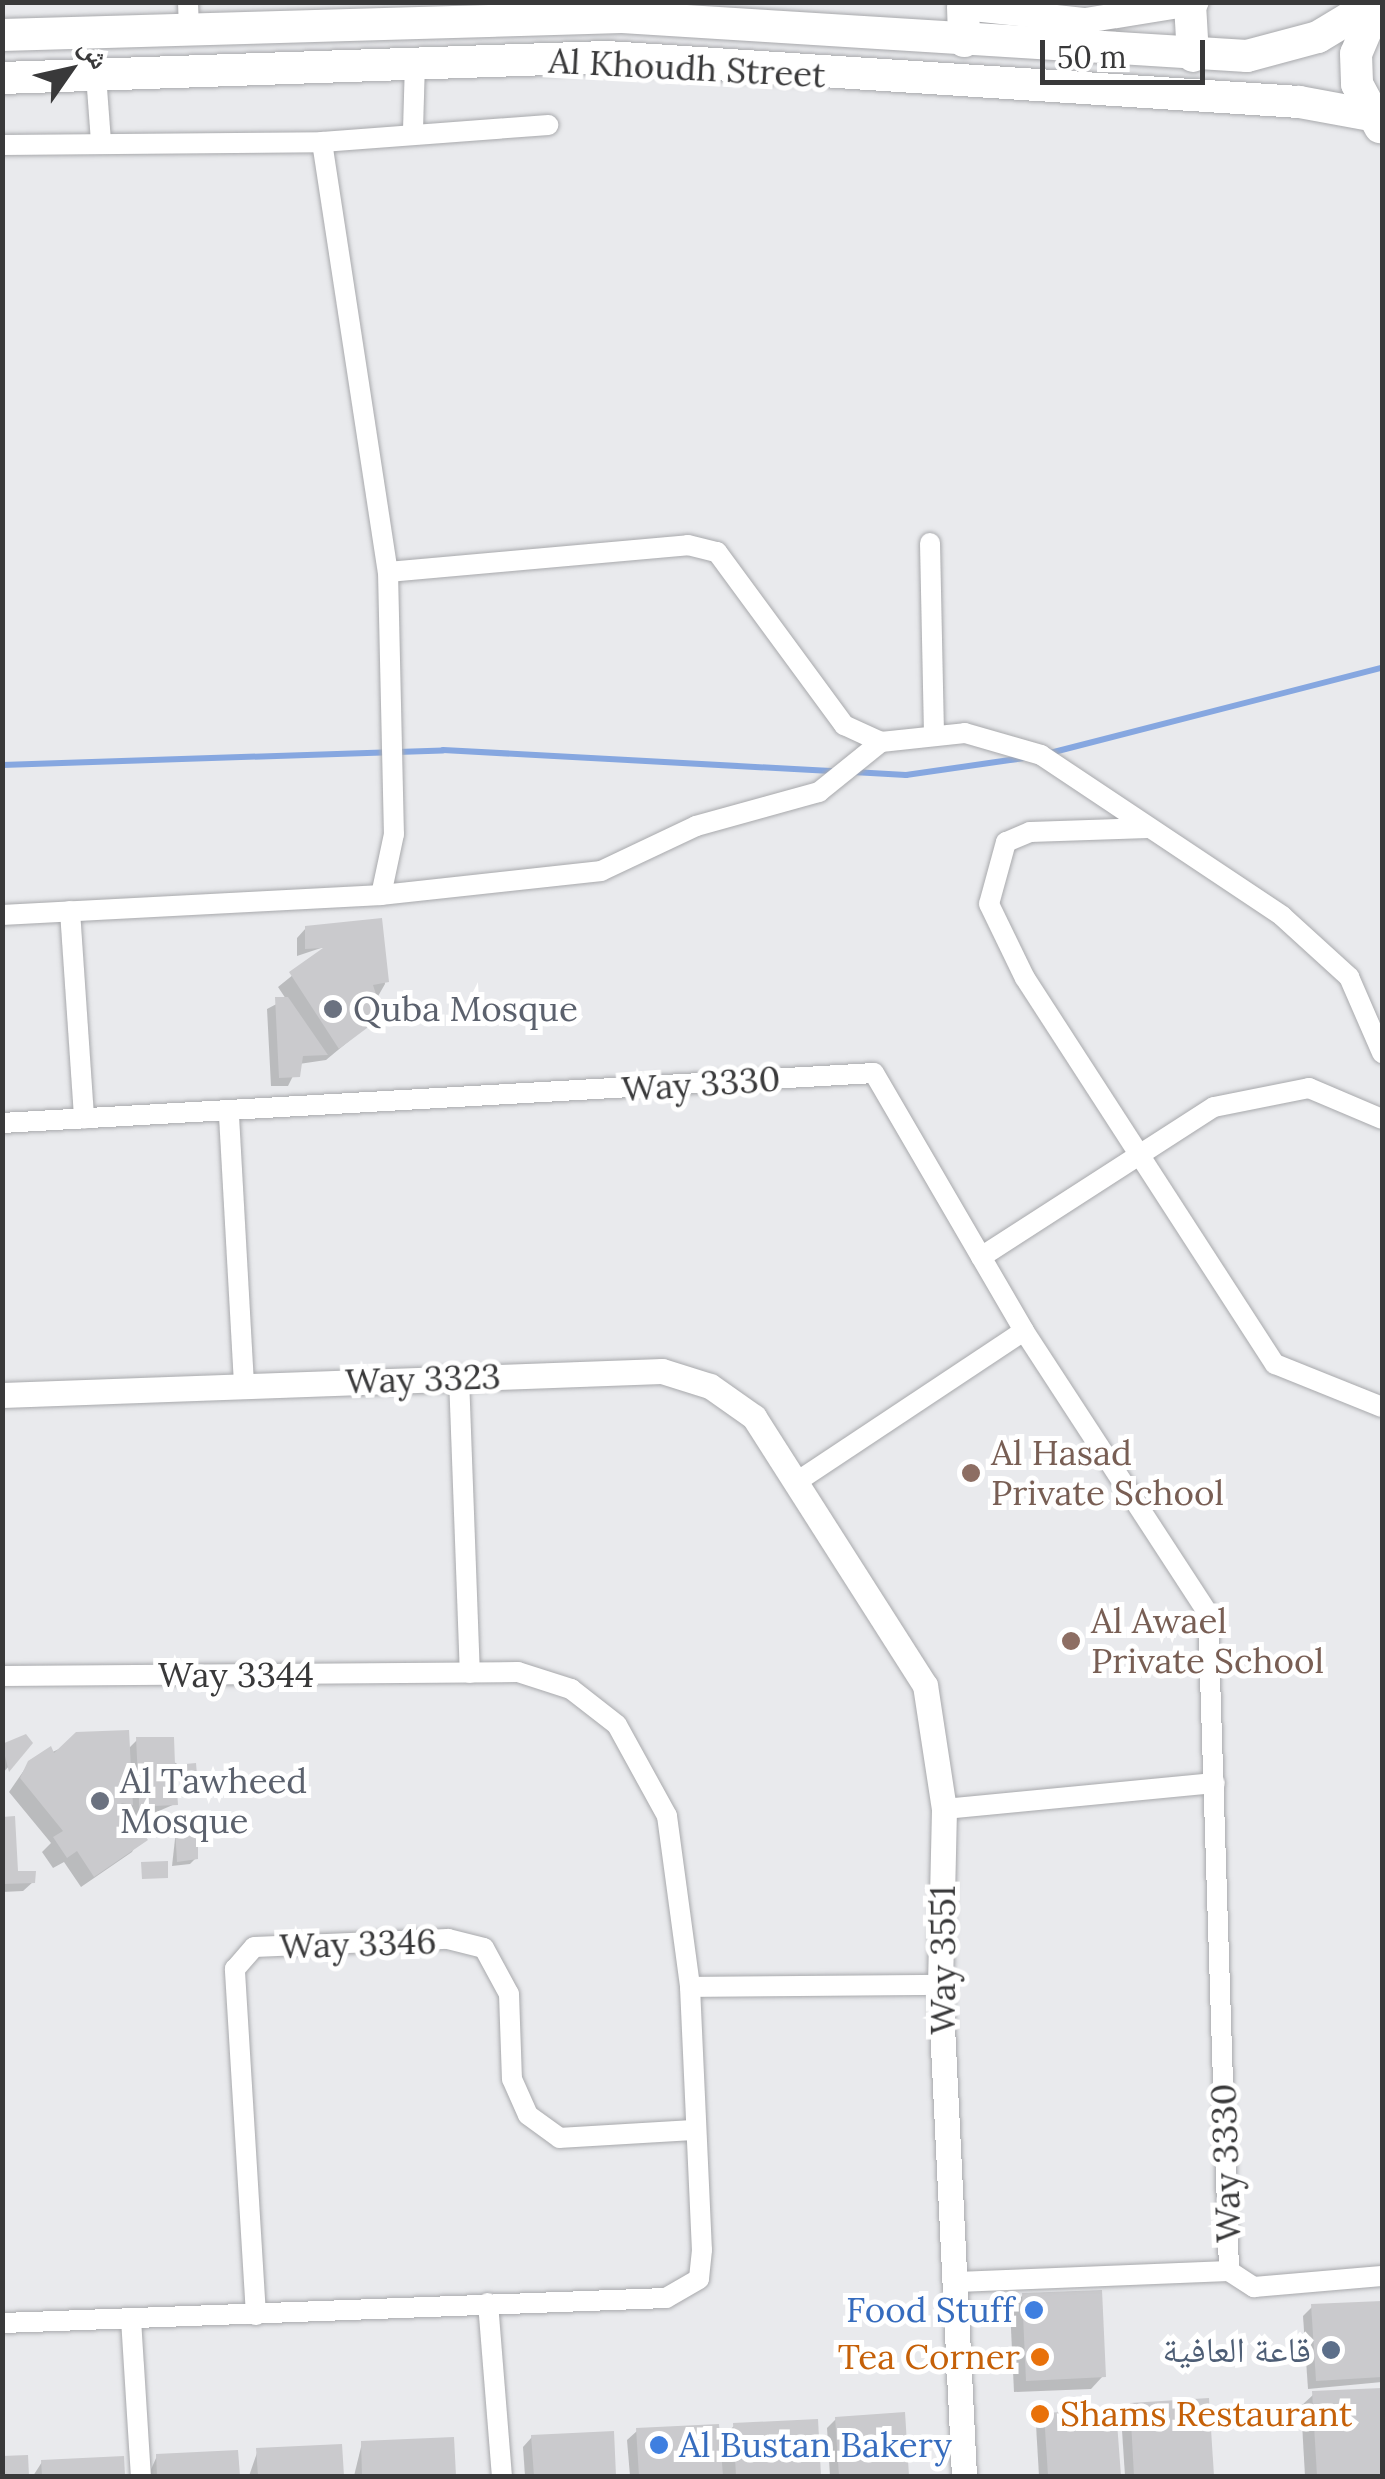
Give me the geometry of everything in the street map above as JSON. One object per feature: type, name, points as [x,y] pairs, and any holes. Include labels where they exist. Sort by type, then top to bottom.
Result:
[{"type":"main road","name":"Al Khoudh Street","points":[[2,35],[188,16],[622,16],[1192,56],[1247,56],[1318,37],[1377,2]]},
{"type":"main road","points":[[1376,122],[1356,54],[1377,2]]},
{"type":"main road","points":[[1192,3],[1192,56]]},
{"type":"main road","points":[[963,4],[964,41]]},
{"type":"main road","name":"Al Khoudh Street","points":[[2,78],[607,58],[1299,102],[1376,122]]},
{"type":"street","points":[[963,4],[1086,20],[1192,3]]},
{"type":"street","points":[[413,130],[415,64]]},
{"type":"street","points":[[96,75],[100,141]]},
{"type":"street","points":[[2,145],[100,141],[322,142],[413,130],[548,126]]},
{"type":"street","points":[[322,142],[388,572],[394,834],[381,895]]},
{"type":"street","points":[[930,542],[934,736]]},
{"type":"street","points":[[388,572],[688,545],[717,552],[818,699],[882,742]]},
{"type":"street","points":[[2,914],[381,895],[602,870],[696,826],[820,792],[882,742],[934,736],[1025,745],[1282,916],[1348,977],[1382,1052]]},
{"type":"street","points":[[1148,828],[1030,832],[1006,842],[989,904],[1139,1158],[1275,1364],[1382,1407]]},
{"type":"street","points":[[70,911],[84,1119]]},
{"type":"street","name":"Way 3330","points":[[2,1123],[229,1116],[874,1073],[1024,1331],[1208,1613],[1229,2271],[957,2282]]},
{"type":"street","points":[[981,1257],[1214,1107],[1277,1091],[1309,1088],[1382,1119]]},
{"type":"street","points":[[229,1116],[244,1386]]},
{"type":"street","points":[[798,1481],[1024,1331]]},
{"type":"street","name":"Way 3323","points":[[2,1396],[459,1377],[678,1376],[754,1417],[798,1481]]},
{"type":"street","points":[[459,1377],[470,1674]]},
{"type":"street","name":"Way 3551","points":[[798,1481],[925,1685],[944,1810],[940,1985],[964,2476]]},
{"type":"street","name":"Way 3344","points":[[2,1676],[518,1672],[570,1689],[617,1725],[667,1816],[690,1987],[702,2250],[699,2279],[666,2298],[488,2303]]},
{"type":"street","points":[[944,1810],[1215,1783]]},
{"type":"street","name":"Way 3346","points":[[256,2315],[235,1969],[254,1948],[448,1939],[484,1948],[509,1994],[512,2079],[528,2115],[560,2138],[696,2130]]},
{"type":"street","points":[[690,1987],[940,1985]]},
{"type":"street","points":[[1229,2271],[1254,2287],[1382,2276]]},
{"type":"street","points":[[2,2323],[488,2303],[502,2476]]},
{"type":"street","points":[[131,2318],[141,2476]]},
{"type":"building","points":[[382,918],[389,982],[373,985],[383,1016],[339,1049],[289,972],[323,948],[305,949],[305,926]]},
{"type":"building","points":[[275,997],[288,997],[328,1055],[303,1056],[300,1077],[279,1078]]},
{"type":"building","points":[[129,1730],[133,1805],[121,1803],[148,1840],[94,1877],[77,1851],[67,1858],[53,1837],[63,1831],[20,1778],[28,1761],[51,1746],[54,1753],[76,1732]]},
{"type":"building","points":[[26,1734],[33,1743],[9,1772],[2,1744]]},
{"type":"building","points":[[136,1737],[174,1737],[175,1765],[196,1763],[197,1775],[176,1774],[178,1805],[153,1806],[156,1822],[140,1822]]},
{"type":"building","points":[[15,1816],[18,1871],[36,1871],[35,1883],[3,1884],[2,1817]]},
{"type":"building","points":[[198,1826],[198,1859],[177,1862],[175,1827]]},
{"type":"building","points":[[168,1861],[168,1878],[142,1879],[141,1862]]},
{"type":"building","points":[[1102,2290],[1106,2377],[1026,2381],[1022,2293]]},
{"type":"building","points":[[1382,2301],[1382,2377],[1316,2381],[1311,2304]]},
{"type":"building","points":[[1382,2388],[1382,2476],[1317,2476],[1312,2391]]},
{"type":"building","points":[[1209,2398],[1214,2476],[1134,2476],[1130,2403]]},
{"type":"building","points":[[1116,2409],[1121,2476],[1048,2476],[1044,2413]]},
{"type":"building","points":[[905,2412],[909,2476],[839,2476],[835,2417]]},
{"type":"building","points":[[818,2419],[821,2476],[736,2476],[733,2423]]},
{"type":"building","points":[[719,2424],[723,2476],[639,2476],[636,2428]]},
{"type":"building","points":[[614,2431],[616,2476],[534,2476],[531,2435]]},
{"type":"building","points":[[454,2437],[456,2476],[362,2476],[361,2441]]},
{"type":"building","points":[[342,2444],[344,2476],[258,2476],[256,2448]]},
{"type":"building","points":[[238,2450],[240,2476],[157,2476],[156,2454]]},
{"type":"building","points":[[28,2455],[29,2476],[2,2476],[2,2456]]},
{"type":"building","points":[[124,2456],[125,2476],[42,2476],[41,2460]]},
{"type":"waterway","points":[[1046,754],[1382,668]]},
{"type":"waterway","points":[[2,765],[443,750],[835,771]]},
{"type":"waterway","points":[[853,772],[906,775],[1024,758]]},
{"type":"place","name":"Quba Mosque","points":[[333,1009]]},
{"type":"place","name":"Al Hasad Private School","points":[[971,1473]]},
{"type":"place","name":"Al Awael Private School","points":[[1071,1641]]},
{"type":"place","name":"Al Tawheed Mosque","points":[[100,1801]]},
{"type":"place","name":"Food Stuff","points":[[1034,2310]]},
{"type":"place","name":"قاعة العافية","points":[[1331,2350]]},
{"type":"place","name":"Tea Corner","points":[[1040,2357]]},
{"type":"place","name":"Shams Restaurant","points":[[1040,2414]]},
{"type":"place","name":"Al Bustan Bakery","points":[[659,2445]]}]
